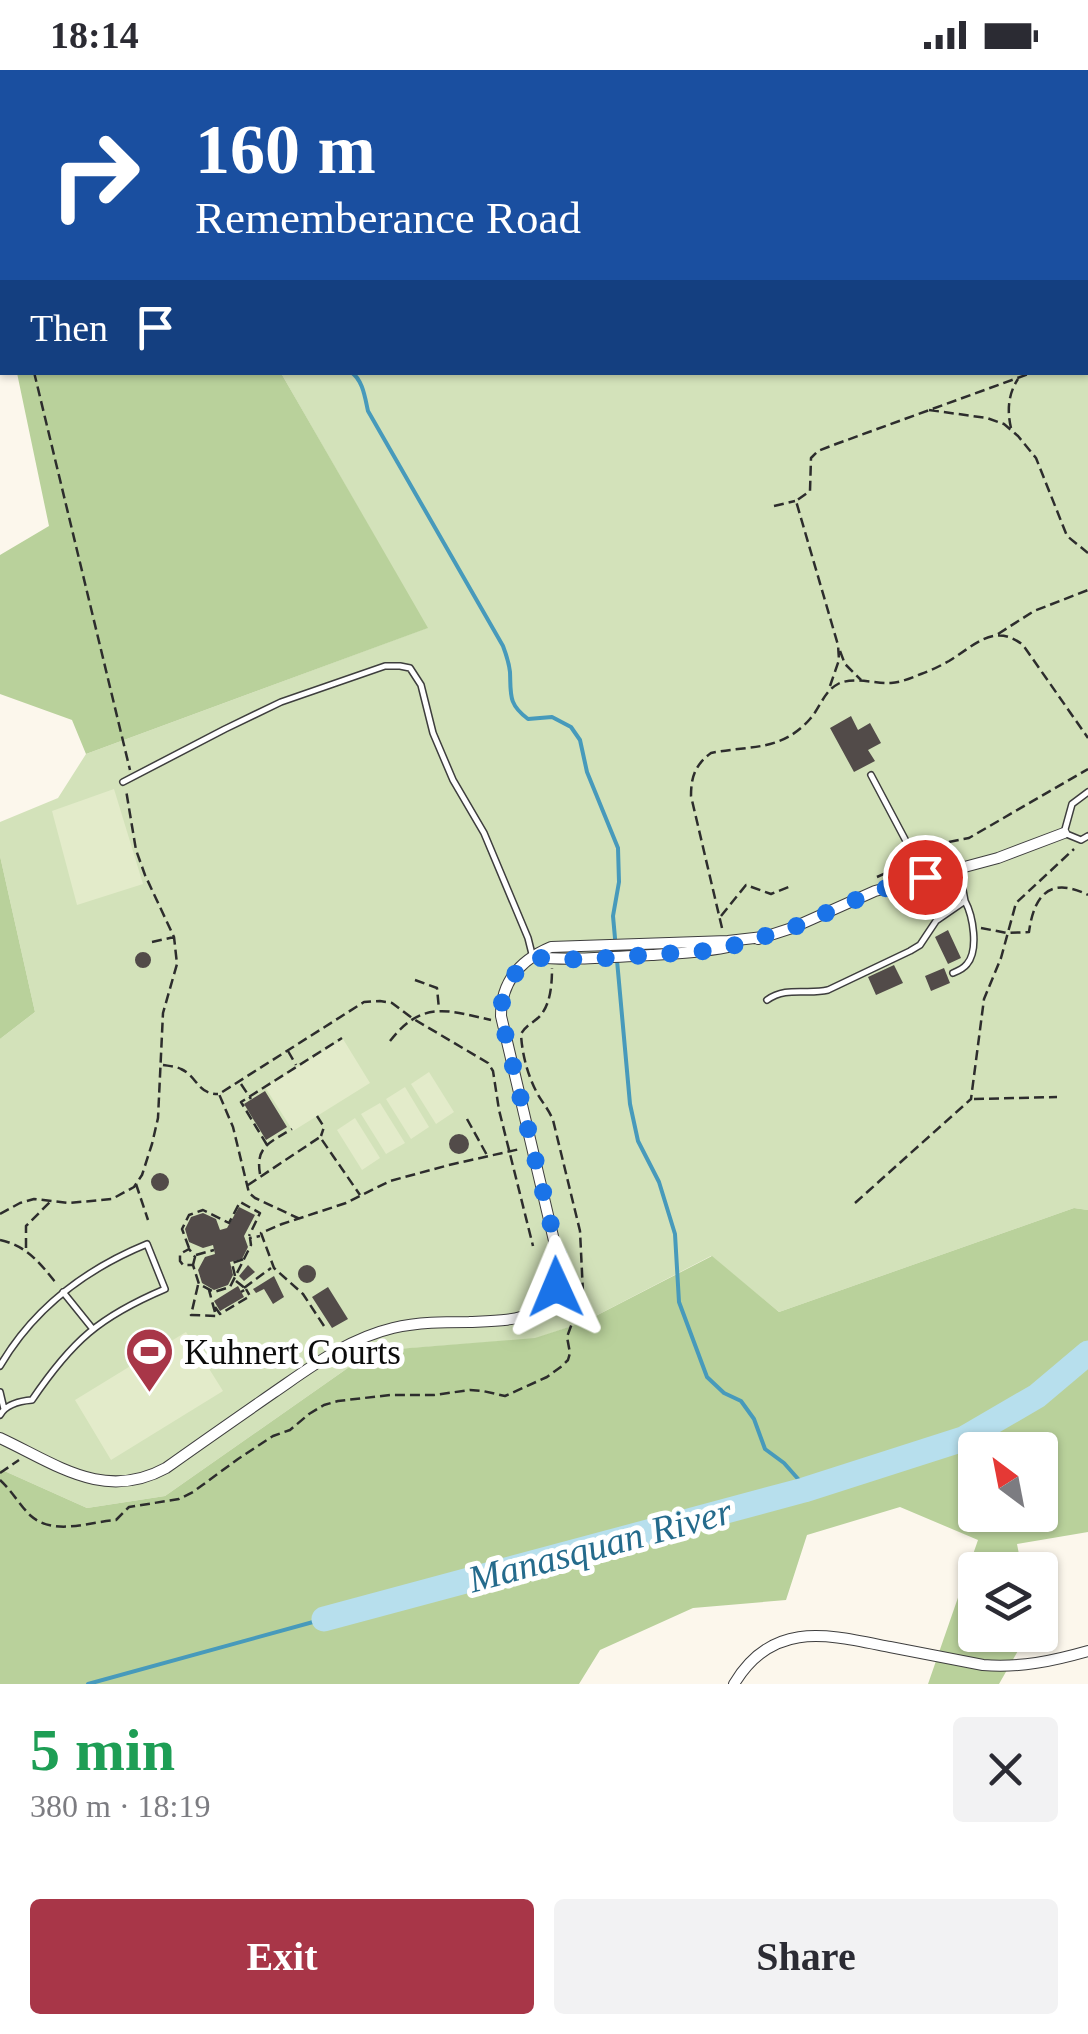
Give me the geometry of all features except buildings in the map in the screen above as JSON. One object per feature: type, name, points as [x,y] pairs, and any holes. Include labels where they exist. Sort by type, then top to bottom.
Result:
[{"type":"street","points":[[533,957],[606,958],[732,946],[792,928],[876,891],[998,858],[1064,832]]},
{"type":"street","points":[[0,1438],[84,1477],[102,1482],[142,1478],[166,1468],[326,1356],[356,1340],[413,1324],[510,1320],[535,1313],[550,1298],[560,1266],[502,1023],[506,984],[533,957],[552,947],[764,937]]},
{"type":"street","points":[[734,1684],[760,1655],[784,1641],[805,1636],[836,1636],[983,1665],[1032,1665],[1088,1651]]},
{"type":"lane","points":[[123,782],[281,702],[386,666],[410,668],[421,685],[433,733],[452,780],[484,833],[533,957]]},
{"type":"lane","points":[[871,774],[925,877]]},
{"type":"lane","points":[[1085,838],[1064,832],[1072,804],[1088,792]]},
{"type":"lane","points":[[954,973],[970,962],[974,926],[958,868]]},
{"type":"lane","points":[[767,1000],[788,991],[828,990],[910,952],[920,945],[936,921],[965,902]]},
{"type":"lane","points":[[0,1366],[35,1318],[63,1292],[113,1258],[147,1244],[165,1288],[92,1328],[32,1400],[23,1400],[2,1412],[0,1392]]},
{"type":"lane","points":[[63,1292],[92,1328]]},
{"type":"path","points":[[0,1214],[34,1199],[112,1199],[134,1188],[147,1160],[158,1118],[163,1013],[177,964],[174,937],[136,850],[123,782],[130,770],[35,375]]},
{"type":"path","points":[[774,506],[796,501],[810,491],[810,458],[818,451],[1027,375]]},
{"type":"path","points":[[1011,430],[1010,398],[1020,378]]},
{"type":"path","points":[[928,410],[987,418],[1011,430],[1036,458],[1067,536],[1088,553]]},
{"type":"path","points":[[796,501],[845,664],[862,682]]},
{"type":"path","points":[[828,691],[848,681],[894,683],[909,679],[945,664],[1034,611],[1087,590]]},
{"type":"path","points":[[996,635],[1009,636],[1023,644],[1088,738]]},
{"type":"path","points":[[728,941],[722,930],[690,796],[691,778],[702,760],[711,754],[776,744],[790,738],[814,715],[828,691],[839,660],[838,644]]},
{"type":"path","points":[[855,1202],[971,1098],[984,999],[1016,903],[1085,838]]},
{"type":"path","points":[[720,918],[746,884],[771,894],[791,886]]},
{"type":"path","points":[[974,926],[1007,933],[1029,932],[1038,899],[1046,892],[1064,887],[1088,894]]},
{"type":"path","points":[[152,942],[174,937]]},
{"type":"path","points":[[415,980],[437,988],[439,1010]]},
{"type":"path","points":[[161,1065],[184,1070],[204,1091],[219,1094],[364,1002],[392,1003],[488,1063],[533,1246]]},
{"type":"path","points":[[390,1040],[412,1018],[428,1011],[446,1010],[502,1023]]},
{"type":"path","points":[[267,1144],[241,1102],[342,1038]]},
{"type":"path","points":[[288,1051],[297,1066]]},
{"type":"path","points":[[240,1081],[250,1098]]},
{"type":"path","points":[[219,1094],[233,1127],[249,1193],[300,1218]]},
{"type":"path","points":[[971,1098],[1057,1098]]},
{"type":"path","points":[[247,1186],[320,1138],[324,1126],[318,1116]]},
{"type":"path","points":[[467,1119],[488,1156]]},
{"type":"path","points":[[260,1176],[260,1152],[292,1128]]},
{"type":"path","points":[[320,1138],[361,1196]]},
{"type":"path","points":[[324,1326],[304,1294],[274,1266],[261,1233],[323,1212],[417,1172],[532,1147]]},
{"type":"path","points":[[136,1183],[148,1220]]},
{"type":"path","points":[[250,1208],[256,1198]]},
{"type":"path","points":[[26,1249],[26,1226],[52,1200]]},
{"type":"path","points":[[199,1284],[214,1292],[230,1287],[252,1246],[248,1234],[260,1212],[240,1202],[229,1223],[203,1210],[189,1215],[182,1229],[199,1284],[192,1315],[217,1317],[208,1289]]},
{"type":"path","points":[[250,1238],[262,1236]]},
{"type":"path","points":[[0,1240],[26,1249],[63,1292]]},
{"type":"path","points":[[192,1256],[194,1244]]},
{"type":"path","points":[[192,1256],[214,1250]]},
{"type":"path","points":[[192,1256],[201,1264]]},
{"type":"path","points":[[215,1307],[220,1314],[250,1296],[235,1278],[232,1263],[245,1258]]},
{"type":"path","points":[[244,1290],[274,1266]]},
{"type":"path","points":[[0,1474],[27,1450]]},
{"type":"green space","points":[[17,375],[282,375],[428,628],[86,754],[72,720],[0,694],[0,555],[49,526]]},
{"type":"green space","points":[[282,375],[1088,375],[1088,1210],[1074,1208],[779,1312],[711,1256],[584,1322],[534,1339],[372,1351],[165,1496],[87,1508],[0,1469],[0,1039],[35,1012],[0,856],[0,822],[58,798],[86,754],[427,628]]},
{"type":"green space","points":[[114,789],[143,884],[77,905],[52,811]]},
{"type":"green space","points":[[0,856],[35,1012],[0,1039]]},
{"type":"green space","points":[[343,1039],[370,1083],[293,1131],[265,1087]]},
{"type":"green space","points":[[429,1072],[454,1112],[436,1124],[411,1084]]},
{"type":"green space","points":[[405,1087],[429,1127],[411,1139],[386,1099]]},
{"type":"green space","points":[[380,1103],[405,1143],[386,1154],[361,1114]]},
{"type":"green space","points":[[355,1118],[380,1158],[362,1170],[337,1130]]},
{"type":"green space","points":[[1074,1208],[1088,1210],[1088,1532],[1017,1544],[1019,1552],[974,1552],[978,1540],[959,1532],[1058,1532],[1058,1432],[958,1432],[958,1532],[900,1507],[807,1535],[786,1600],[693,1608],[600,1650],[579,1684],[0,1684],[0,1469],[87,1508],[165,1496],[372,1351],[535,1338],[584,1322],[712,1256],[779,1312]]},
{"type":"green space","name":"Kuhnert Courts","points":[[186,1332],[223,1391],[111,1460],[75,1400]]},
{"type":"green space","points":[[958,1598],[958,1652],[1017,1652],[999,1684],[928,1684]]},
{"type":"waterway","points":[[355,375],[368,411],[503,646],[514,704],[528,719],[552,717],[571,727],[580,740],[587,772],[618,848],[619,882],[613,916],[630,1104],[638,1141],[659,1182],[675,1234],[679,1302],[707,1377],[724,1393],[741,1401],[754,1419],[765,1449],[807,1489]]},
{"type":"waterway","name":"Manasquan River","points":[[324,1619],[804,1490],[963,1439],[1037,1396],[1088,1353]]},
{"type":"waterway","name":"Manasquan River","points":[[88,1684],[324,1619]]},
{"type":"place","name":"Kuhnert Courts","points":[[149,1394]]},
{"type":"route","points":[[556,1287],[560,1266],[556,1246],[501,1016],[503,994],[512,975],[533,957],[606,958],[732,946],[792,928],[876,891],[925,877]]}]
